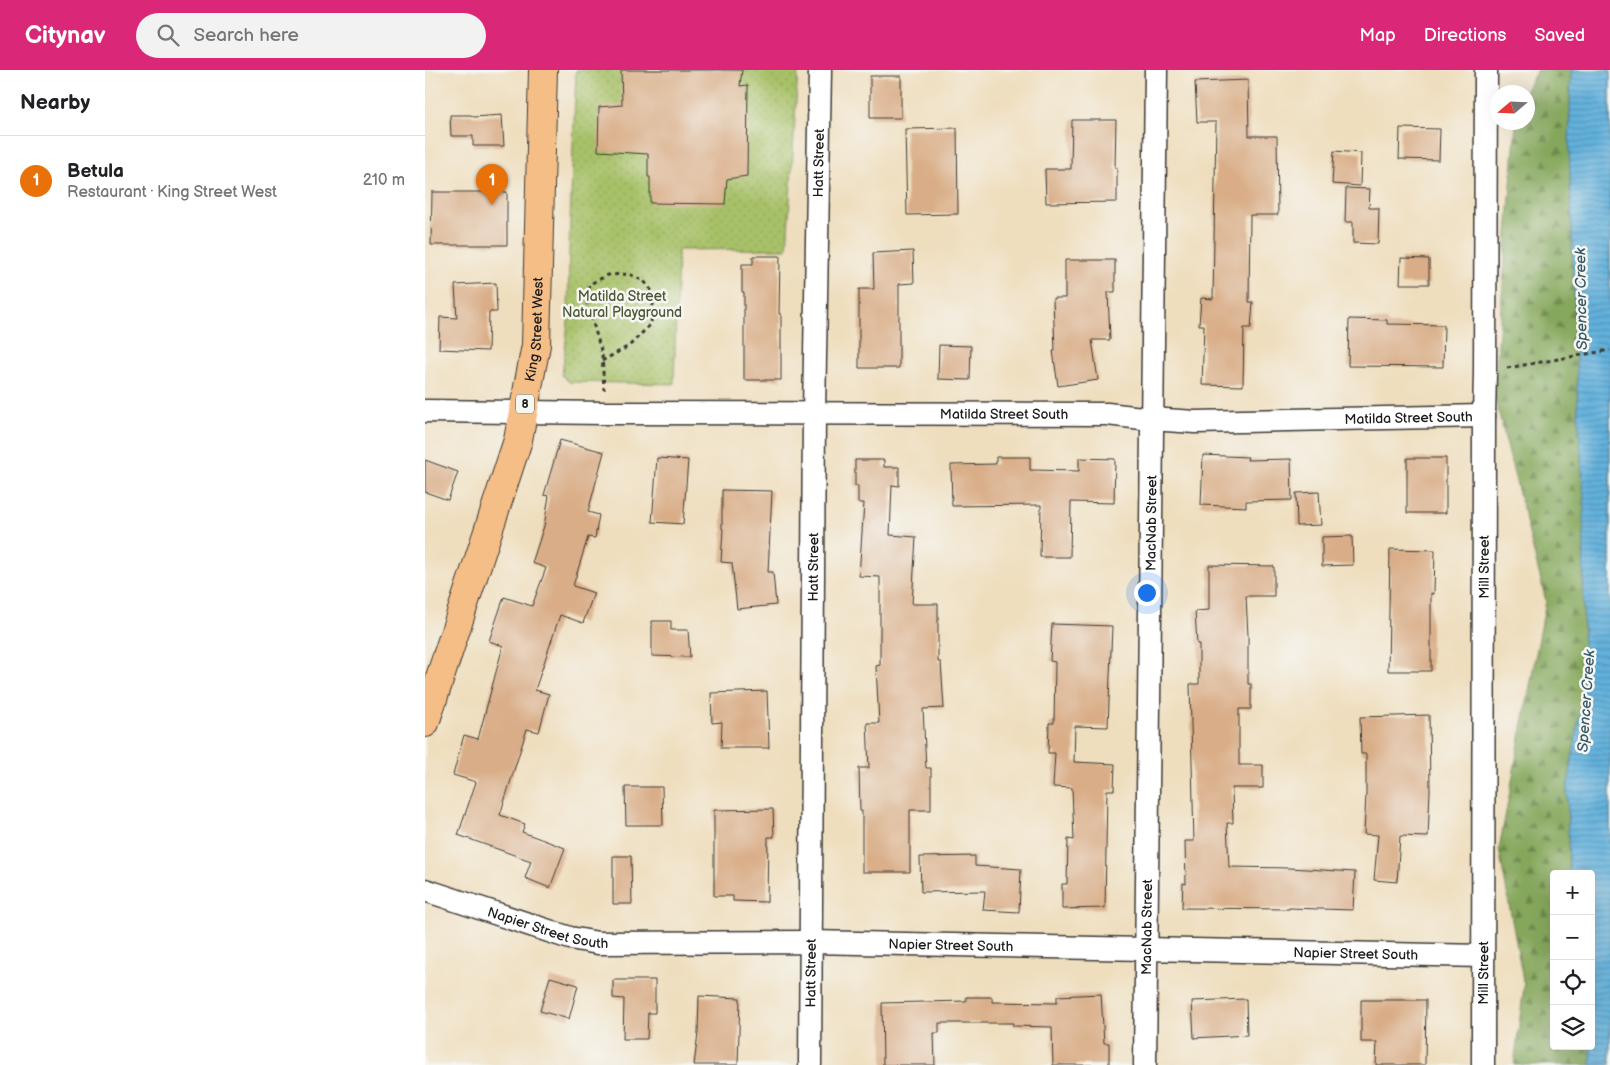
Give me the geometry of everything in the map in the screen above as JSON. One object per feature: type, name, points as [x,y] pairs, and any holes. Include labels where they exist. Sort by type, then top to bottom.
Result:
[{"type":"main road","name":"King Street West","points":[[425,723],[518,440],[524,412],[536,345],[543,70]]},
{"type":"street","name":"Hatt Street","points":[[810,1065],[814,413],[821,70]]},
{"type":"street","name":"MacNab Street","points":[[1145,1065],[1151,419],[1157,70]]},
{"type":"street","name":"Mill Street","points":[[1483,1065],[1483,416],[1485,372],[1486,70]]},
{"type":"street","name":"Matilda Street South","points":[[425,411],[1107,414],[1195,422],[1483,416]]},
{"type":"street","name":"Napier Street South","points":[[425,890],[570,938],[598,942],[811,942],[1483,956]]},
{"type":"path","points":[[602,361],[629,346],[651,324],[654,294],[644,281],[629,274],[608,274],[590,284],[586,299],[602,354],[602,361],[605,413]]},
{"type":"path","points":[[1485,372],[1610,350]]},
{"type":"green space","name":"Matilda Street Natural Playground","points":[[576,70],[798,70],[787,249],[678,250],[674,384],[569,382],[562,375],[568,322]]},
{"type":"green space","points":[[1537,70],[1610,70],[1610,1065],[1514,1065],[1524,986],[1499,849],[1546,601],[1494,394],[1515,130],[1535,130],[1535,85],[1529,85]]},
{"type":"water","name":"Spencer Creek","points":[[1571,70],[1610,70],[1610,1065],[1591,1065],[1591,1050],[1595,1050],[1595,870],[1569,870],[1567,790],[1583,695],[1584,498],[1578,416],[1569,147]]},
{"type":"building","points":[[621,70],[742,70],[740,86],[748,85],[747,176],[727,179],[725,204],[650,203],[648,154],[598,151],[599,107],[622,105]]},
{"type":"building","points":[[870,76],[901,76],[901,118],[870,118]]},
{"type":"building","points":[[1248,80],[1249,136],[1277,136],[1278,215],[1250,215],[1249,302],[1253,302],[1251,328],[1244,328],[1243,386],[1202,385],[1204,325],[1199,325],[1201,298],[1213,299],[1216,122],[1197,122],[1195,82]]},
{"type":"building","points":[[450,115],[471,115],[474,117],[502,115],[504,146],[473,146],[473,136],[451,136]]},
{"type":"building","points":[[1072,120],[1116,120],[1115,168],[1117,168],[1117,202],[1046,203],[1045,169],[1071,169]]},
{"type":"building","points":[[957,128],[958,214],[907,215],[905,129]]},
{"type":"building","points":[[1400,128],[1440,129],[1439,160],[1399,159]]},
{"type":"building","points":[[1334,151],[1361,153],[1360,186],[1332,184]]},
{"type":"building","points":[[1346,188],[1370,189],[1369,208],[1379,208],[1378,244],[1353,243],[1353,222],[1345,222]]},
{"type":"building","points":[[432,192],[507,192],[507,245],[431,245]]},
{"type":"building","points":[[913,251],[914,283],[899,284],[899,368],[859,368],[859,289],[874,289],[873,253]]},
{"type":"building","points":[[753,256],[780,256],[781,380],[744,380],[744,292],[742,292],[742,264],[753,264]]},
{"type":"building","points":[[1401,258],[1429,259],[1429,284],[1400,284]]},
{"type":"building","points":[[1065,260],[1115,260],[1115,292],[1108,292],[1110,340],[1092,340],[1098,380],[1058,386],[1053,351],[1055,351],[1053,298],[1065,298]]},
{"type":"building","points":[[496,283],[497,312],[489,312],[488,351],[439,349],[440,317],[457,318],[455,285]]},
{"type":"building","points":[[1349,319],[1387,320],[1387,324],[1444,325],[1443,367],[1348,366]]},
{"type":"building","points":[[939,345],[971,346],[970,380],[938,379]]},
{"type":"building","points":[[560,440],[604,452],[588,512],[599,515],[595,538],[588,537],[573,586],[594,593],[583,623],[560,615],[535,690],[549,694],[539,732],[527,729],[500,815],[525,824],[522,832],[565,848],[550,888],[525,878],[531,861],[458,835],[476,782],[453,775],[464,735],[478,739],[503,646],[489,641],[504,597],[532,606],[546,568],[532,563],[544,526],[549,496],[544,495]]},
{"type":"building","points":[[1203,455],[1248,457],[1247,460],[1291,459],[1292,500],[1246,501],[1246,507],[1201,505]]},
{"type":"building","points":[[996,457],[1030,457],[1030,470],[1079,471],[1079,458],[1115,459],[1114,503],[1071,502],[1070,557],[1040,557],[1041,505],[952,506],[951,465],[996,464]]},
{"type":"building","points":[[657,458],[688,460],[683,524],[652,522]]},
{"type":"building","points":[[1407,458],[1446,458],[1446,513],[1407,513]]},
{"type":"building","points":[[425,460],[458,472],[448,500],[425,492]]},
{"type":"building","points":[[855,460],[884,460],[884,467],[899,467],[899,486],[892,485],[890,535],[916,537],[912,604],[938,604],[938,662],[941,662],[944,708],[923,709],[926,768],[931,768],[931,810],[910,810],[910,872],[862,872],[862,811],[860,811],[859,768],[869,768],[867,723],[879,723],[876,666],[880,665],[880,577],[859,576],[864,503],[858,503],[858,486],[855,486]]},
{"type":"building","points":[[722,490],[772,491],[768,572],[773,572],[776,605],[737,609],[732,563],[721,562],[723,529]]},
{"type":"building","points":[[1319,492],[1321,525],[1297,526],[1296,493]]},
{"type":"building","points":[[1352,536],[1353,565],[1322,566],[1322,537]]},
{"type":"building","points":[[1390,549],[1435,550],[1434,594],[1431,593],[1431,671],[1388,671]]},
{"type":"building","points":[[1209,565],[1274,566],[1274,596],[1246,596],[1248,684],[1251,684],[1251,709],[1239,709],[1239,765],[1263,765],[1263,788],[1232,788],[1233,823],[1227,823],[1229,867],[1355,872],[1353,910],[1182,908],[1183,883],[1186,884],[1185,841],[1194,841],[1190,684],[1199,684],[1199,644],[1197,644],[1195,611],[1209,610]]},
{"type":"building","points":[[652,621],[671,621],[671,630],[688,630],[690,657],[652,656]]},
{"type":"building","points":[[1052,624],[1112,626],[1108,727],[1075,726],[1074,762],[1115,764],[1114,790],[1107,790],[1105,908],[1062,909],[1062,884],[1067,884],[1068,839],[1074,840],[1072,788],[1053,787],[1055,753],[1048,753],[1049,723],[1054,723],[1055,662],[1050,661]]},
{"type":"building","points":[[767,691],[769,748],[721,748],[722,722],[712,723],[711,693]]},
{"type":"building","points":[[1429,715],[1430,791],[1428,837],[1400,836],[1397,882],[1374,880],[1378,835],[1364,834],[1366,754],[1361,754],[1360,717]]},
{"type":"building","points":[[625,787],[662,787],[663,825],[626,825]]},
{"type":"building","points":[[773,809],[774,837],[768,837],[767,902],[733,901],[733,896],[714,896],[714,810]]},
{"type":"building","points":[[613,856],[631,856],[632,904],[613,904]]},
{"type":"building","points":[[975,856],[975,866],[1021,869],[1019,912],[983,910],[985,891],[921,892],[920,857]]},
{"type":"building","points":[[550,977],[578,985],[569,1019],[540,1011]]},
{"type":"building","points":[[613,980],[655,980],[655,1013],[648,1013],[647,1039],[623,1039],[624,999],[613,998]]},
{"type":"building","points":[[1101,994],[1104,1043],[1109,1043],[1109,1065],[1053,1065],[1052,1027],[1013,1026],[1013,1023],[939,1023],[939,1033],[934,1033],[935,1065],[883,1065],[882,1003],[966,1001],[966,997],[992,997],[992,1002],[1057,1003],[1057,996]]},
{"type":"building","points":[[699,996],[740,998],[738,1065],[694,1065],[698,1033]]},
{"type":"building","points":[[1246,999],[1247,1035],[1194,1038],[1192,1001]]},
{"type":"building","points":[[1361,1000],[1426,1000],[1425,1065],[1376,1065],[1377,1042],[1361,1042]]},
{"type":"place","name":"Betula","points":[[492,205]]}]
